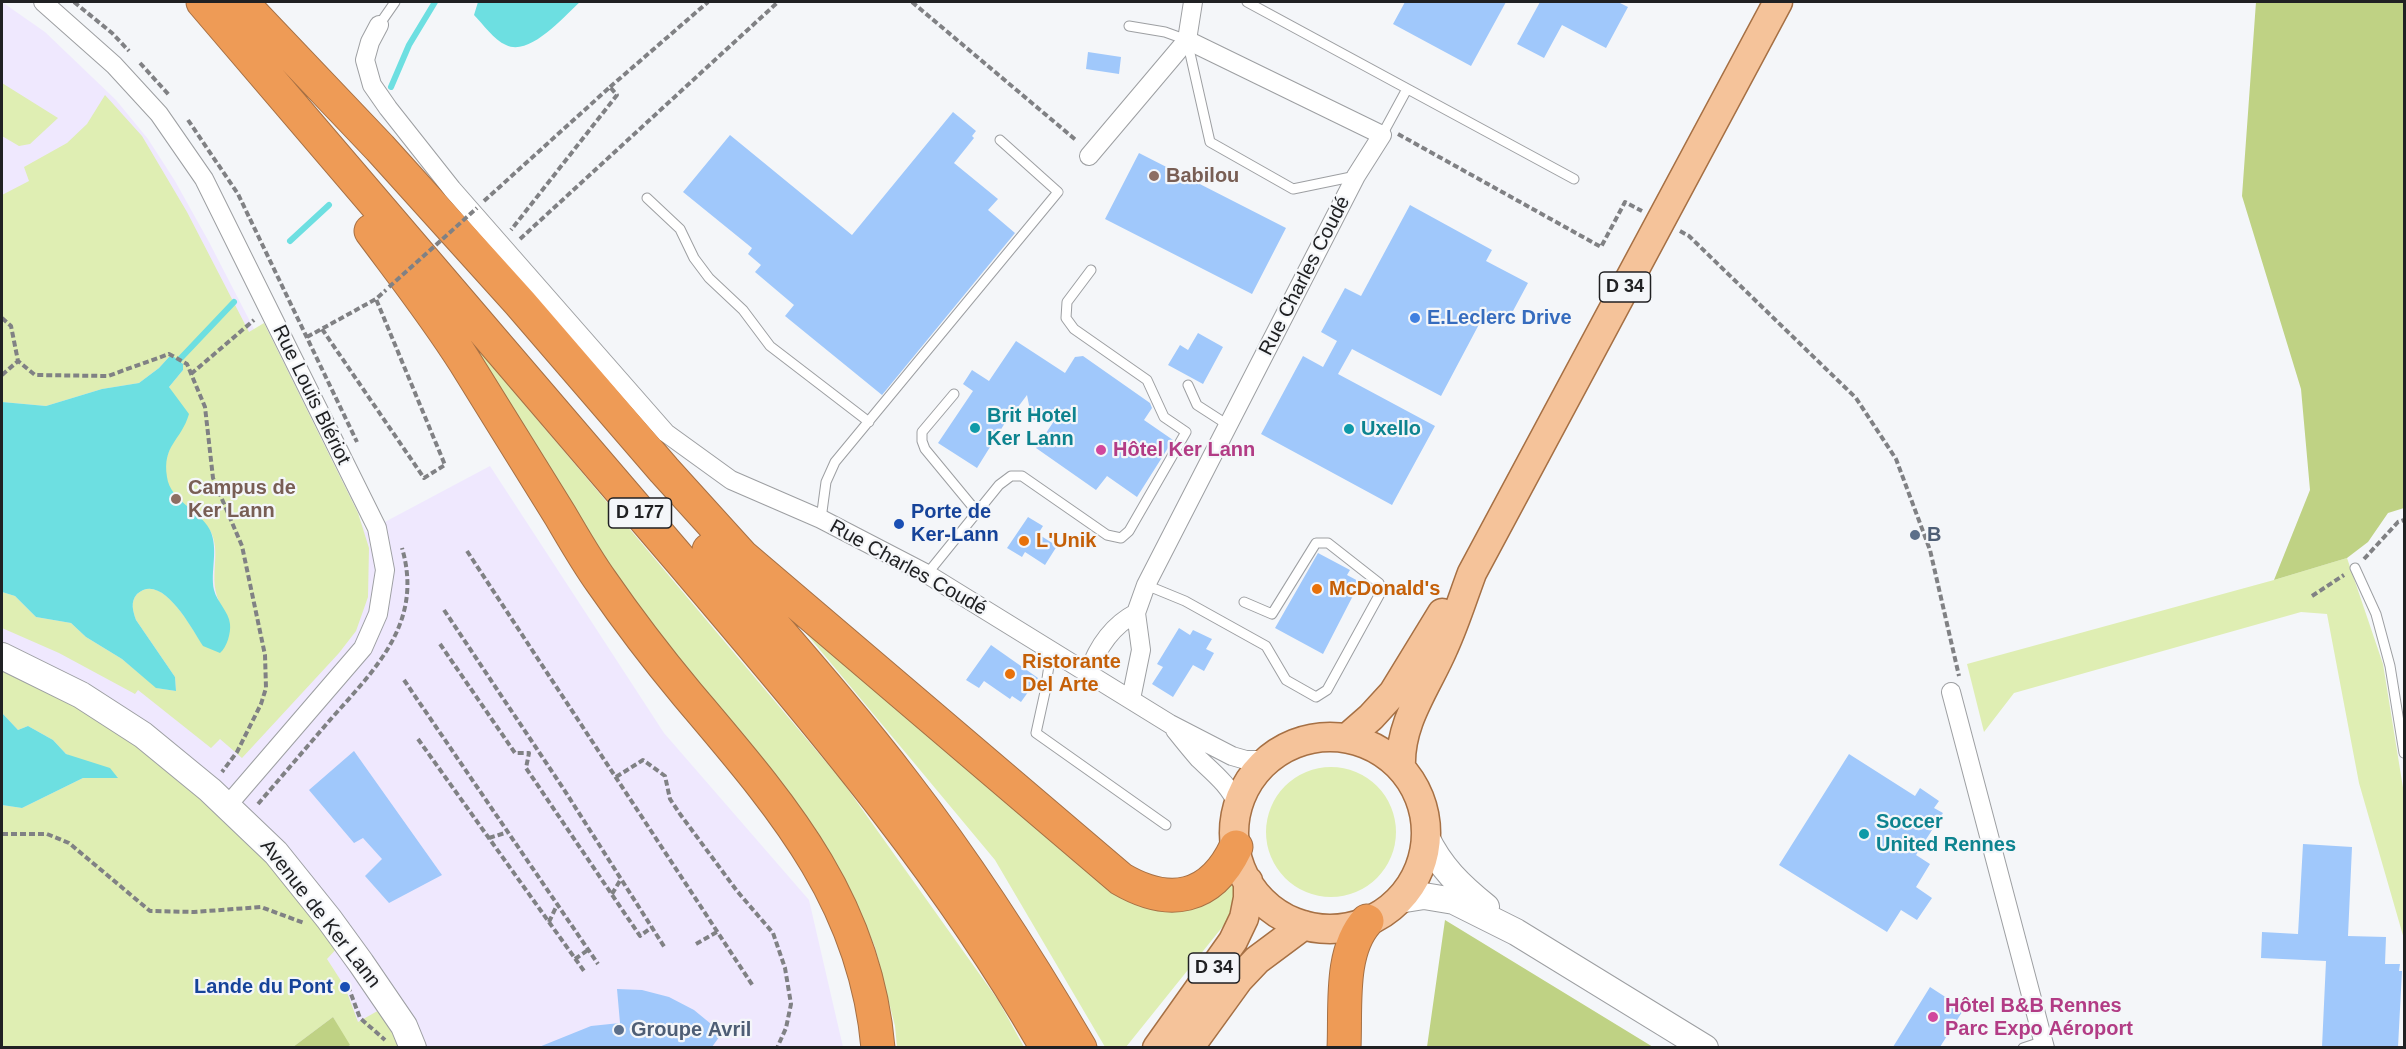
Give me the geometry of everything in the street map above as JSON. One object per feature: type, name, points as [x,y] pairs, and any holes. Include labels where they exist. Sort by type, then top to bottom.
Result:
[{"type":"highway","points":[[201,2],[413,286],[463,360],[599,579],[641,637],[741,756],[791,821],[820,867],[844,915],[870,990],[878,1047]]},
{"type":"highway","name":"D 177","points":[[201,2],[848,759],[950,895],[1013,990],[1047,1047]]},
{"type":"highway","points":[[241,2],[380,148],[512,295],[704,516],[742,556],[829,632],[1121,879],[1139,889],[1163,896],[1182,895],[1200,889],[1213,880],[1236,847]]},
{"type":"highway","name":"D 177","points":[[241,2],[876,748],[972,876],[1036,972],[1080,1047]]},
{"type":"highway","points":[[1344,1047],[1348,959],[1358,932],[1368,921]]},
{"type":"main road","name":"D 34","points":[[1401,767],[1404,734],[1411,711],[1444,647],[1473,573],[1778,2]]},
{"type":"main road","name":"D 34","points":[[1347,738],[1393,693],[1438,617],[1473,573]]},
{"type":"main road","points":[[1318,737],[1347,738],[1382,751],[1401,767],[1418,792],[1423,807],[1426,837],[1416,877],[1399,900],[1368,921],[1336,928],[1304,925],[1271,909],[1248,881],[1242,870],[1236,847],[1234,827],[1238,807],[1249,781],[1267,760],[1291,745],[1318,737]]},
{"type":"main road","name":"D 34","points":[[1157,1047],[1233,941],[1244,918],[1248,881]]},
{"type":"main road","name":"D 34","points":[[1189,1047],[1251,966],[1276,944],[1304,925]]},
{"type":"street","name":"Rue Louis Blériot","points":[[43,2],[106,56],[151,106],[204,179],[377,528],[385,570],[378,614],[363,648],[227,806]]},
{"type":"street","points":[[1088,152],[1187,40],[1193,2]]},
{"type":"street","name":"Rue Charles Coudé","points":[[379,25],[370,42],[365,60],[372,85],[452,189],[507,243],[666,432],[731,480],[820,519],[927,573],[1170,724]]},
{"type":"street","points":[[1187,40],[1382,135]]},
{"type":"street","name":"Rue Charles Coudé","points":[[1131,699],[1141,650],[1136,613],[1146,585],[1356,176],[1382,135]]},
{"type":"street","points":[[1088,674],[1106,638],[1122,621],[1136,613]]},
{"type":"street","name":"Avenue de Ker Lann","points":[[2,656],[81,695],[143,735],[227,806],[276,853],[329,919],[404,1026],[413,1047]]},
{"type":"street","points":[[1955,684],[2044,1044]]},
{"type":"street","points":[[1170,724],[1232,756],[1246,760],[1267,760]]},
{"type":"street","points":[[1170,724],[1199,759],[1217,774],[1234,795],[1238,807]]},
{"type":"street","points":[[1426,837],[1439,862],[1450,876],[1516,932]]},
{"type":"street","points":[[1399,900],[1424,896],[1454,902],[1516,932],[1705,1047]]},
{"type":"lane","points":[[379,25],[395,2]]},
{"type":"lane","points":[[1247,2],[1574,179]]},
{"type":"lane","points":[[1129,26],[1165,32],[1187,40],[1210,142],[1293,189],[1356,176]]},
{"type":"lane","points":[[1382,135],[1407,89]]},
{"type":"lane","points":[[820,519],[826,482],[836,462],[1058,192],[1000,140]]},
{"type":"lane","points":[[647,198],[680,229],[694,258],[709,278],[743,310],[770,346],[869,422]]},
{"type":"lane","points":[[927,573],[999,485],[1011,476],[1022,476],[1107,535],[1121,538],[1129,531],[1186,432],[1164,417],[1147,380],[1074,329],[1066,318],[1067,302],[1091,270]]},
{"type":"lane","points":[[1188,386],[1197,405],[1228,425]]},
{"type":"lane","points":[[954,394],[922,432],[922,441],[977,512]]},
{"type":"lane","points":[[1146,585],[1185,601],[1266,646],[1286,680],[1316,697],[1327,690],[1382,590],[1379,583],[1328,543],[1316,543],[1272,614],[1244,602]]},
{"type":"lane","points":[[2355,568],[2376,614],[2390,666],[2404,753]]},
{"type":"lane","points":[[1051,652],[1036,733],[1167,825]]},
{"type":"lane","points":[[2023,1047],[2044,1044]]},
{"type":"path","points":[[390,287],[610,87],[708,2]]},
{"type":"path","points":[[507,243],[778,2]]},
{"type":"path","points":[[912,2],[1088,152]]},
{"type":"path","points":[[507,243],[617,95],[610,87]]},
{"type":"path","points":[[1407,137],[1600,247],[1625,202]]},
{"type":"path","points":[[1689,236],[1856,398],[1896,459],[1930,550],[1955,684]]},
{"type":"path","points":[[322,329],[424,478],[445,465],[376,299],[307,337],[361,449]]},
{"type":"path","points":[[2,318],[11,326],[18,361],[35,375],[108,376],[169,354],[187,364],[205,407],[213,478],[242,546],[265,655],[266,688],[261,704],[237,752],[222,772]]},
{"type":"path","points":[[191,374],[254,320]]},
{"type":"path","points":[[2,375],[18,361]]},
{"type":"path","points":[[258,804],[376,668],[394,639],[407,602],[408,570],[399,540]]},
{"type":"path","points":[[467,551],[753,986]]},
{"type":"path","points":[[444,610],[537,748],[665,948]]},
{"type":"path","points":[[440,644],[515,753],[529,753],[537,748]]},
{"type":"path","points":[[404,680],[598,964]]},
{"type":"path","points":[[418,739],[584,971]]},
{"type":"path","points":[[529,753],[526,768],[640,936],[652,927]]},
{"type":"path","points":[[616,777],[643,760],[665,776],[670,799],[680,814],[737,891],[773,933],[786,968],[791,1004],[786,1028],[777,1047]]},
{"type":"path","points":[[489,838],[508,831]]},
{"type":"path","points":[[2,834],[47,834],[69,843],[150,911],[194,912],[261,907],[316,928],[329,919]]},
{"type":"path","points":[[612,894],[621,879]]},
{"type":"path","points":[[549,922],[557,904]]},
{"type":"path","points":[[696,944],[717,932]]},
{"type":"path","points":[[575,959],[588,950]]},
{"type":"shaded area","name":"Campus de Ker Lann","points":[[2,2],[45,32],[116,100],[148,139],[175,181],[209,242],[256,333],[305,408],[366,532],[490,466],[664,733],[809,900],[843,1047],[2,1048]]},
{"type":"green space","points":[[2256,2],[2404,2],[2404,508],[2388,513],[2368,542],[2347,558],[2274,580],[2310,490],[2301,389],[2242,196]]},
{"type":"green space","points":[[2,83],[58,118],[30,144],[19,146],[2,136]]},
{"type":"green space","points":[[105,95],[142,136],[187,212],[249,332],[264,323],[358,513],[369,548],[368,597],[356,631],[339,653],[242,758],[220,739],[211,748],[138,690],[135,694],[59,653],[2,628],[2,592],[15,596],[36,617],[71,623],[86,637],[122,659],[157,688],[176,691],[175,677],[136,620],[133,600],[137,594],[147,589],[156,590],[166,596],[184,616],[203,645],[225,612],[216,590],[215,551],[211,532],[205,523],[172,491],[165,472],[168,454],[187,419],[169,387],[183,370],[179,360],[169,357],[139,383],[102,389],[46,406],[2,402],[2,195],[29,181],[24,167],[67,143],[87,124]]},
{"type":"green space","points":[[472,342],[842,781],[998,1000],[1024,1047],[897,1047],[895,1026],[875,947],[854,899],[819,839],[651,631],[504,403]]},
{"type":"green space","points":[[2347,558],[2383,664],[2404,794],[2404,939],[2359,783],[2327,614],[2301,612],[2014,693],[1984,732],[1967,664]]},
{"type":"green space","points":[[770,590],[1132,898],[1235,870],[1236,904],[1228,920],[1126,1047],[1105,1047],[995,860]]},
{"type":"green space","points":[[2,665],[54,690],[156,755],[257,846],[339,946],[327,959],[345,987],[358,1022],[381,1009],[402,1047],[347,1047],[349,1046],[333,1017],[293,1047],[2,1047],[2,805],[22,808],[83,778],[118,777],[66,754],[53,740],[28,726],[18,730],[2,713]]},
{"type":"green space","points":[[1331,767],[1356,772],[1377,786],[1391,807],[1396,832],[1391,857],[1377,878],[1356,892],[1331,897],[1306,892],[1285,878],[1271,857],[1266,832],[1271,807],[1285,786],[1306,772]]},
{"type":"green space","points":[[1445,920],[1653,1047],[1427,1047]]},
{"type":"green space","points":[[333,1017],[350,1045],[347,1047],[293,1047]]},
{"type":"water","points":[[478,2],[580,2],[536,40],[515,47],[506,45],[497,39],[474,15]]},
{"type":"water","points":[[169,357],[174,357],[183,364],[183,370],[169,387],[189,414],[167,457],[167,477],[174,493],[205,523],[213,537],[214,590],[228,615],[230,628],[227,644],[220,653],[203,646],[184,616],[166,596],[156,590],[147,589],[137,594],[133,603],[136,620],[175,677],[176,691],[156,688],[122,659],[86,637],[71,623],[36,617],[15,596],[2,592],[2,402],[46,406],[102,389],[139,383]]},
{"type":"water","points":[[2,713],[18,730],[28,726],[53,740],[66,754],[110,768],[118,778],[83,778],[22,808],[2,805]]},
{"type":"building","points":[[1405,2],[1506,2],[1471,66],[1393,24]]},
{"type":"building","points":[[1540,2],[1618,2],[1628,7],[1606,48],[1562,25],[1544,58],[1517,44]]},
{"type":"building","points":[[1088,52],[1121,57],[1119,74],[1086,69]]},
{"type":"building","points":[[953,112],[976,131],[972,136],[974,138],[954,163],[998,199],[988,210],[1015,233],[882,395],[785,316],[794,305],[755,272],[761,265],[748,254],[752,248],[683,192],[730,135],[852,235]]},
{"type":"building","points":[[1139,153],[1286,228],[1252,294],[1105,219]]},
{"type":"building","points":[[1410,205],[1492,250],[1486,261],[1528,283],[1506,324],[1485,313],[1441,396],[1352,349],[1338,374],[1435,426],[1392,505],[1261,434],[1303,356],[1323,367],[1337,341],[1321,332],[1345,288],[1361,296]]},
{"type":"building","points":[[1198,333],[1223,347],[1203,384],[1168,365],[1180,345],[1188,350]]},
{"type":"building","points":[[1016,341],[1065,373],[1075,357],[1083,356],[1150,403],[1152,408],[1144,420],[1173,440],[1137,497],[1107,476],[1096,490],[1036,448],[1058,415],[1032,420],[1027,395],[1015,411],[1013,410],[977,468],[938,443],[973,391],[963,384],[972,370],[989,381]]},
{"type":"building","points":[[1028,517],[1043,526],[1038,534],[1057,546],[1045,565],[1025,552],[1022,557],[1007,548]]},
{"type":"building","name":"McDonald's","points":[[1318,553],[1350,570],[1347,575],[1360,582],[1323,654],[1275,628]]},
{"type":"building","points":[[1179,628],[1190,635],[1193,630],[1212,639],[1206,649],[1214,653],[1204,671],[1193,665],[1173,697],[1152,684],[1163,667],[1157,664]]},
{"type":"building","points":[[991,645],[1038,678],[1021,702],[1012,696],[1010,699],[984,681],[979,688],[966,680]]},
{"type":"building","points":[[354,751],[442,875],[389,903],[365,876],[382,859],[363,838],[354,843],[309,790]]},
{"type":"building","name":"Soccer United Rennes","points":[[1849,754],[1915,796],[1920,788],[1939,801],[1934,808],[1943,813],[1916,855],[1930,864],[1916,887],[1932,898],[1917,920],[1901,910],[1887,932],[1779,865]]},
{"type":"building","points":[[2303,844],[2352,847],[2348,936],[2386,937],[2385,964],[2400,964],[2399,971],[2402,971],[2398,1047],[2322,1047],[2326,961],[2261,958],[2262,932],[2298,934]]},
{"type":"building","name":"Hôtel B&B Rennes Parc Expo Aéroport","points":[[1930,987],[1964,1009],[1940,1047],[1893,1047]]},
{"type":"building","points":[[617,989],[642,990],[669,997],[694,1010],[722,1033],[712,1047],[539,1047],[591,1026],[620,1023]]},
{"type":"waterway","points":[[391,87],[409,45],[435,2]]},
{"type":"waterway","points":[[290,241],[329,205]]},
{"type":"waterway","points":[[179,360],[234,302]]},
{"type":"place","name":"Babilou","points":[[1154,176]]},
{"type":"place","name":"E.Leclerc Drive","points":[[1415,318]]},
{"type":"place","name":"Brit Hotel Ker Lann","points":[[975,428]]},
{"type":"place","name":"Uxello","points":[[1349,429]]},
{"type":"place","name":"Hôtel Ker Lann","points":[[1101,450]]},
{"type":"place","name":"Campus de Ker Lann","points":[[176,499]]},
{"type":"place","name":"Porte de Ker-Lann","points":[[899,524]]},
{"type":"place","name":"B","points":[[1915,535]]},
{"type":"place","name":"L'Unik","points":[[1024,541]]},
{"type":"place","name":"McDonald's","points":[[1317,589]]},
{"type":"place","name":"Ristorante Del Arte","points":[[1010,674]]},
{"type":"place","name":"Soccer United Rennes","points":[[1864,834]]},
{"type":"place","name":"Lande du Pont","points":[[345,987]]},
{"type":"place","name":"Hôtel B&B Rennes Parc Expo Aéroport","points":[[1933,1017]]},
{"type":"place","name":"Groupe Avril","points":[[619,1030]]}]
